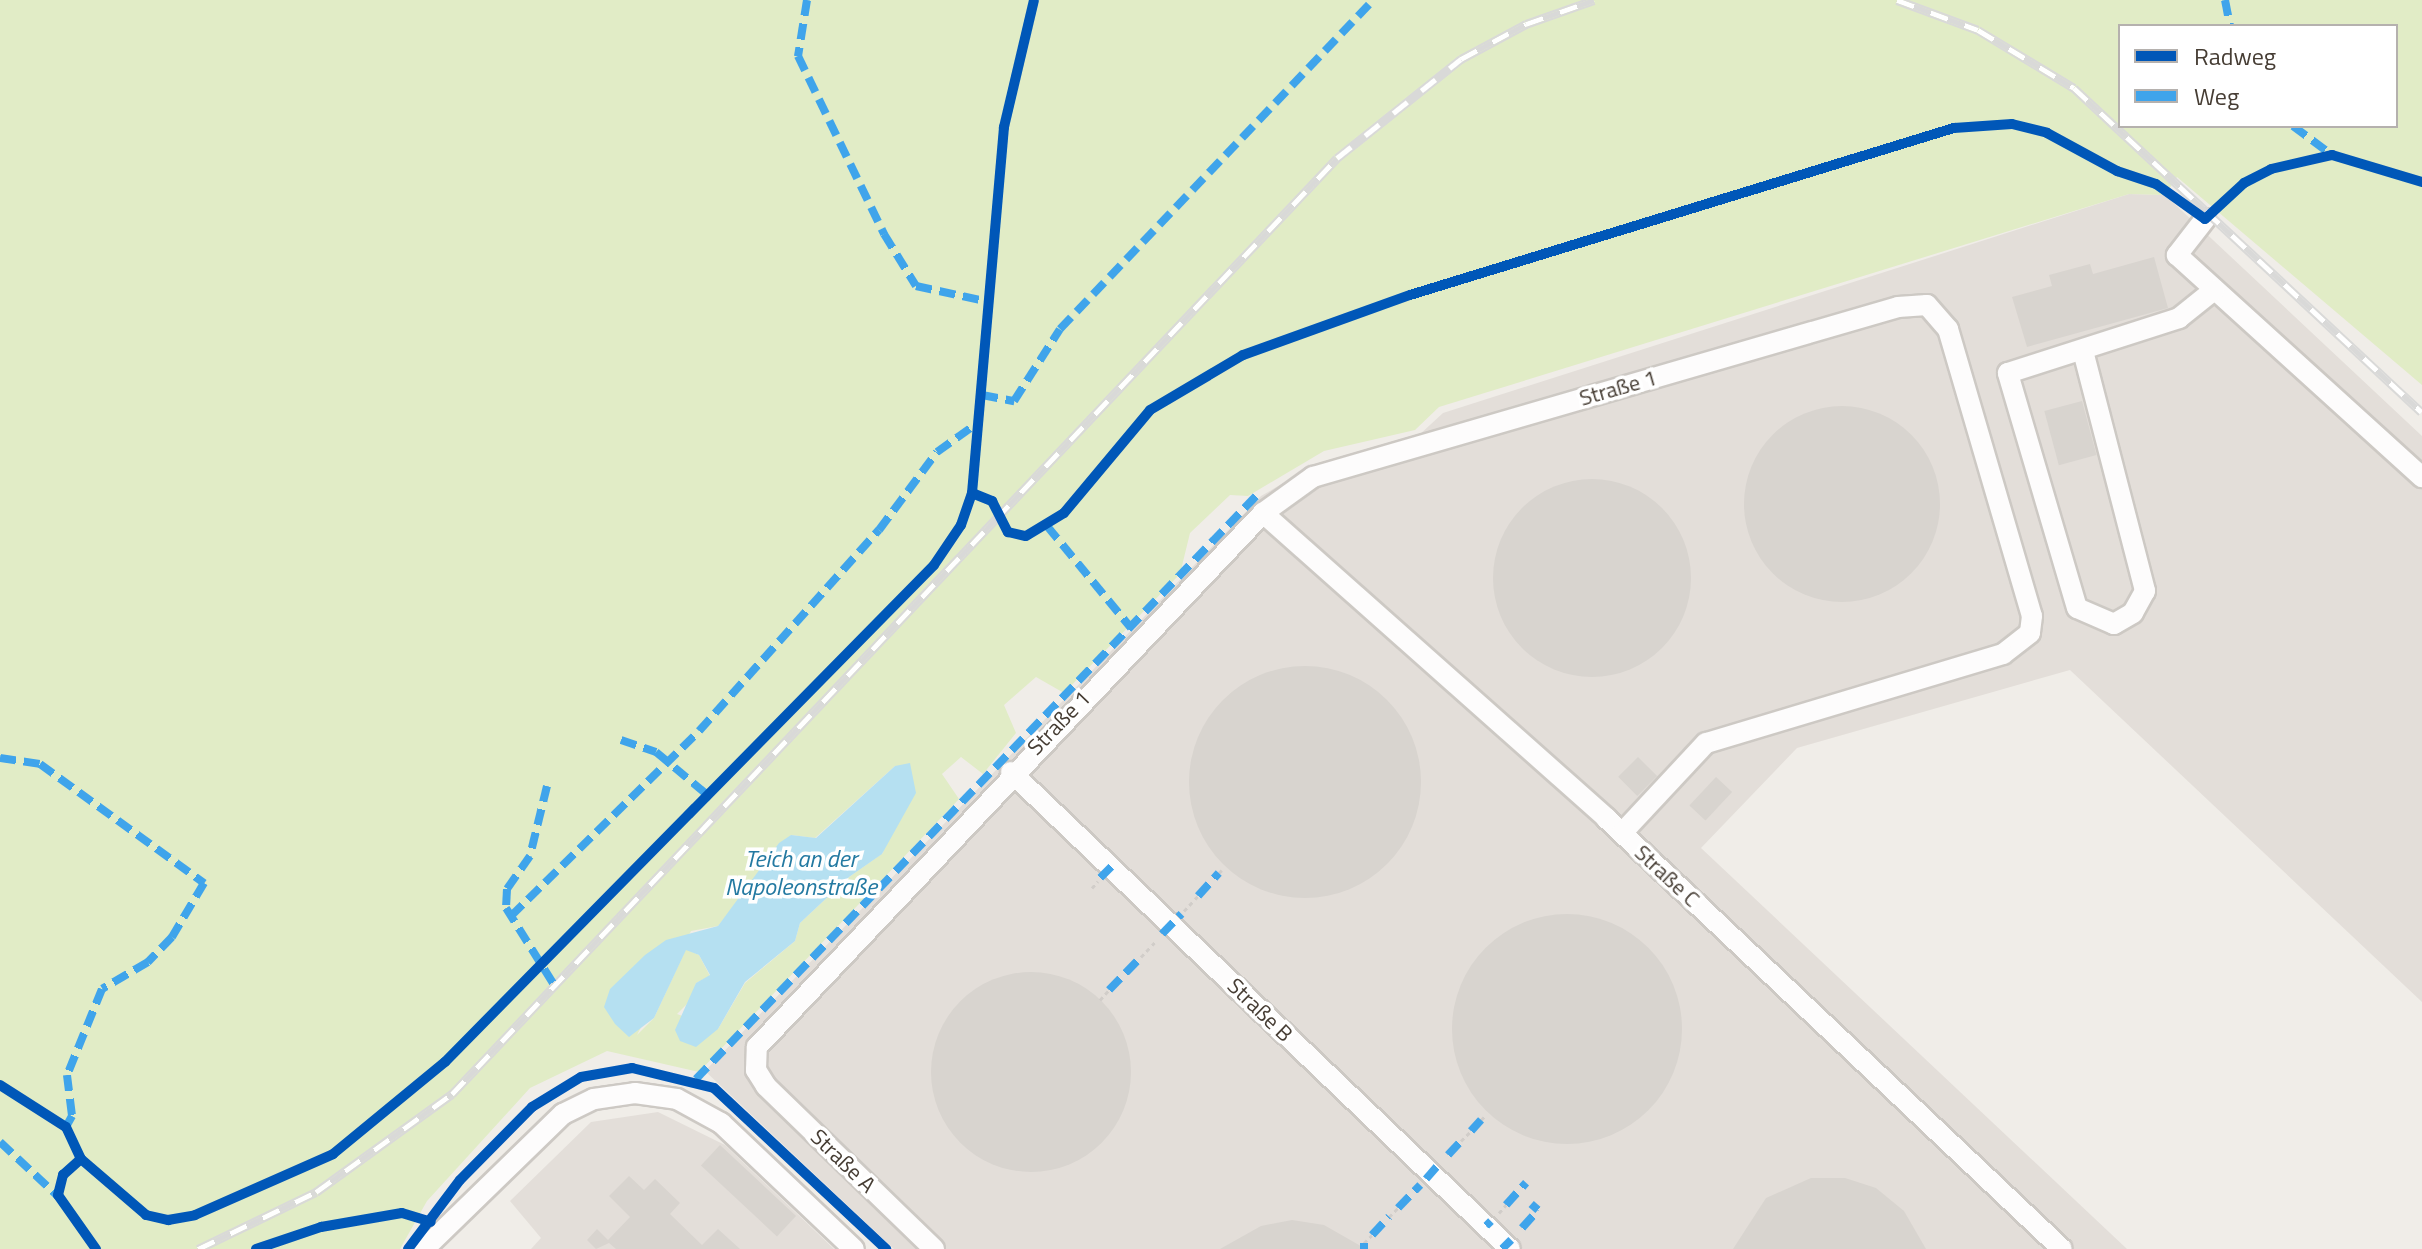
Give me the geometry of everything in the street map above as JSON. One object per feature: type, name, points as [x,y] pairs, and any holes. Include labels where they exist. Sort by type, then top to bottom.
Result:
[{"type":"street","points":[[2205,219],[2177,255],[2422,477]]},
{"type":"street","points":[[2083,351],[2145,591],[2133,613],[2114,624],[2077,608],[2008,373],[2179,318],[2214,290]]},
{"type":"street","name":"Straße 1","points":[[756,1070],[757,1047],[768,1030],[1011,772],[1263,513],[1313,477],[1898,307],[1915,303],[1939,313],[2032,616],[2030,633],[2003,654],[1706,743],[1622,833]]},
{"type":"street","name":"Straße C","points":[[1263,513],[1622,833],[2062,1249]]},
{"type":"street","name":"Straße B","points":[[1011,772],[1510,1249]]},
{"type":"street","name":"Straße A","points":[[756,1070],[934,1249]]},
{"type":"street","points":[[424,1249],[563,1114],[594,1099],[635,1093],[677,1099],[721,1123],[854,1249]]},
{"type":"path","points":[[1092,888],[1100,878]]},
{"type":"path","points":[[1181,914],[1198,896]]},
{"type":"path","points":[[1141,957],[1162,934]]},
{"type":"path","points":[[1100,1000],[1109,990]]},
{"type":"path","points":[[1461,1141],[1471,1131]]},
{"type":"path","points":[[1389,1217],[1398,1208]]},
{"type":"path","points":[[1364,1243],[1372,1235]]},
{"type":"shaded area","points":[[2129,194],[2165,195],[2422,436],[2422,1002],[2070,670],[1797,748],[1701,848],[2127,1249],[894,1249],[705,1071],[1261,496],[1313,466],[1418,436],[1443,413]]},
{"type":"shaded area","points":[[658,1112],[725,1145],[834,1249],[531,1249],[541,1238],[510,1201],[591,1122]]},
{"type":"green space","points":[[0,0],[2422,0],[2422,385],[2177,177],[2165,195],[2129,194],[1439,407],[1415,430],[1324,451],[1248,496],[1230,495],[1190,533],[1180,574],[1064,693],[1036,677],[1004,705],[1016,733],[983,774],[961,757],[942,774],[959,799],[699,1072],[607,1051],[530,1088],[427,1201],[400,1249],[0,1249]],"holes":[[[895,766],[883,853],[849,877],[800,923],[795,941],[745,983],[718,1029],[677,1014],[692,999],[696,983],[710,976],[699,955],[686,949],[654,1018],[637,1035],[691,931],[718,926],[791,835],[815,838]]]},
{"type":"water","name":"Teich an der Napoleonstraße","points":[[910,763],[916,793],[882,854],[849,877],[800,923],[795,941],[745,982],[718,1029],[696,1047],[680,1041],[675,1030],[696,983],[710,975],[699,955],[686,950],[654,1018],[629,1037],[615,1024],[604,1007],[610,989],[645,955],[666,940],[718,926],[779,843],[791,835],[816,838],[895,766]]},
{"type":"building","points":[[2154,257],[2168,308],[2027,347],[2012,297],[2052,286],[2049,275],[2090,264],[2093,274]]},
{"type":"building","points":[[2082,401],[2096,455],[2059,465],[2044,411]]},
{"type":"building","points":[[1842,406],[1861,407],[1880,413],[1912,434],[1933,466],[1939,485],[1939,523],[1933,542],[1912,574],[1880,595],[1861,601],[1842,602],[1823,601],[1804,595],[1772,574],[1751,542],[1745,523],[1744,504],[1745,485],[1751,466],[1772,434],[1804,413],[1823,407]]},
{"type":"building","points":[[1592,479],[1630,487],[1662,508],[1683,540],[1691,578],[1683,616],[1662,648],[1630,669],[1592,677],[1554,669],[1522,648],[1501,616],[1493,578],[1501,540],[1522,508],[1554,487]]},
{"type":"building","points":[[1305,666],[1328,668],[1349,675],[1387,700],[1412,738],[1419,759],[1419,805],[1412,826],[1387,864],[1349,889],[1328,896],[1305,898],[1282,896],[1261,889],[1223,864],[1198,826],[1191,805],[1189,782],[1191,759],[1198,738],[1223,700],[1261,675],[1282,668]]},
{"type":"building","points":[[1638,757],[1657,776],[1637,796],[1618,777]]},
{"type":"building","points":[[1716,777],[1732,792],[1705,821],[1689,806]]},
{"type":"building","points":[[1567,914],[1611,922],[1649,947],[1674,985],[1682,1029],[1674,1073],[1649,1111],[1611,1136],[1567,1144],[1523,1136],[1485,1111],[1460,1073],[1452,1029],[1460,985],[1485,947],[1523,922]]},
{"type":"building","points":[[1031,972],[1069,980],[1101,1002],[1123,1034],[1131,1072],[1123,1110],[1101,1142],[1069,1164],[1031,1172],[993,1164],[961,1142],[939,1110],[931,1072],[939,1034],[961,1002],[993,980]]},
{"type":"building","points":[[720,1145],[796,1216],[777,1236],[701,1165]]},
{"type":"building","points":[[629,1176],[644,1190],[655,1179],[680,1203],[670,1214],[702,1245],[718,1229],[740,1249],[616,1249],[609,1243],[596,1249],[587,1240],[597,1229],[608,1240],[630,1217],[609,1196]]},
{"type":"building","points":[[1811,1178],[1845,1178],[1876,1188],[1904,1211],[1926,1249],[1733,1249],[1766,1198]]},
{"type":"building","points":[[1292,1220],[1324,1225],[1366,1249],[1220,1249],[1261,1226]]},
{"type":"railway","points":[[198,1249],[316,1192],[452,1094],[1337,158],[1461,59],[1526,24],[1594,0]]},
{"type":"railway","points":[[1897,0],[1978,30],[2074,88],[2422,412]]},
{"type":"marked path","points":[[807,0],[798,56],[884,234],[916,286],[985,301]]},
{"type":"marked path","points":[[982,395],[1014,401],[1060,329],[1373,0]]},
{"type":"marked path","points":[[2225,0],[2230,24]]},
{"type":"marked path","points":[[2296,128],[2332,155]]},
{"type":"marked path","points":[[511,916],[699,731],[879,530],[937,452],[979,422]]},
{"type":"marked path","points":[[696,1079],[1258,494]]},
{"type":"marked path","points":[[1047,526],[1131,628]]},
{"type":"marked path","points":[[621,740],[656,752],[711,798]]},
{"type":"marked path","points":[[0,758],[40,764],[204,883],[172,937],[148,962],[102,989],[67,1075],[72,1116],[66,1127]]},
{"type":"marked path","points":[[547,786],[530,856],[507,889],[506,908],[556,988]]},
{"type":"marked path","points":[[1100,878],[1116,862]]},
{"type":"marked path","points":[[1198,896],[1219,873]]},
{"type":"marked path","points":[[1162,934],[1181,914]]},
{"type":"marked path","points":[[1109,990],[1141,957]]},
{"type":"marked path","points":[[1471,1131],[1481,1120]]},
{"type":"marked path","points":[[1448,1155],[1461,1141]]},
{"type":"marked path","points":[[0,1142],[62,1200]]},
{"type":"marked path","points":[[1426,1179],[1441,1162]]},
{"type":"marked path","points":[[1506,1205],[1526,1183]]},
{"type":"marked path","points":[[1398,1208],[1420,1185]]},
{"type":"marked path","points":[[1522,1228],[1538,1210],[1531,1204]]},
{"type":"marked path","points":[[1372,1235],[1389,1217]]},
{"type":"marked path","points":[[1486,1226],[1491,1221]]},
{"type":"marked path","points":[[1502,1249],[1511,1240]]},
{"type":"marked path","points":[[1364,1243],[1364,1249]]},
{"type":"cycle path","points":[[96,1249],[58,1195],[63,1175],[81,1159],[146,1215],[168,1220],[195,1215],[333,1154],[445,1062],[934,565],[961,525],[972,493],[1004,127],[1034,0]]},
{"type":"cycle path","points":[[972,493],[992,501],[1008,532],[1026,536],[1064,513],[1150,410],[1243,355],[1410,295],[1954,128],[2012,124],[2047,133],[2117,171],[2156,184],[2205,219],[2244,183],[2271,169],[2332,155],[2422,182]]},
{"type":"cycle path","points":[[408,1249],[460,1180],[532,1107],[581,1077],[632,1068],[714,1088],[886,1249]]},
{"type":"cycle path","points":[[0,1085],[66,1127],[81,1159]]},
{"type":"cycle path","points":[[256,1249],[321,1227],[402,1213],[431,1222]]}]
